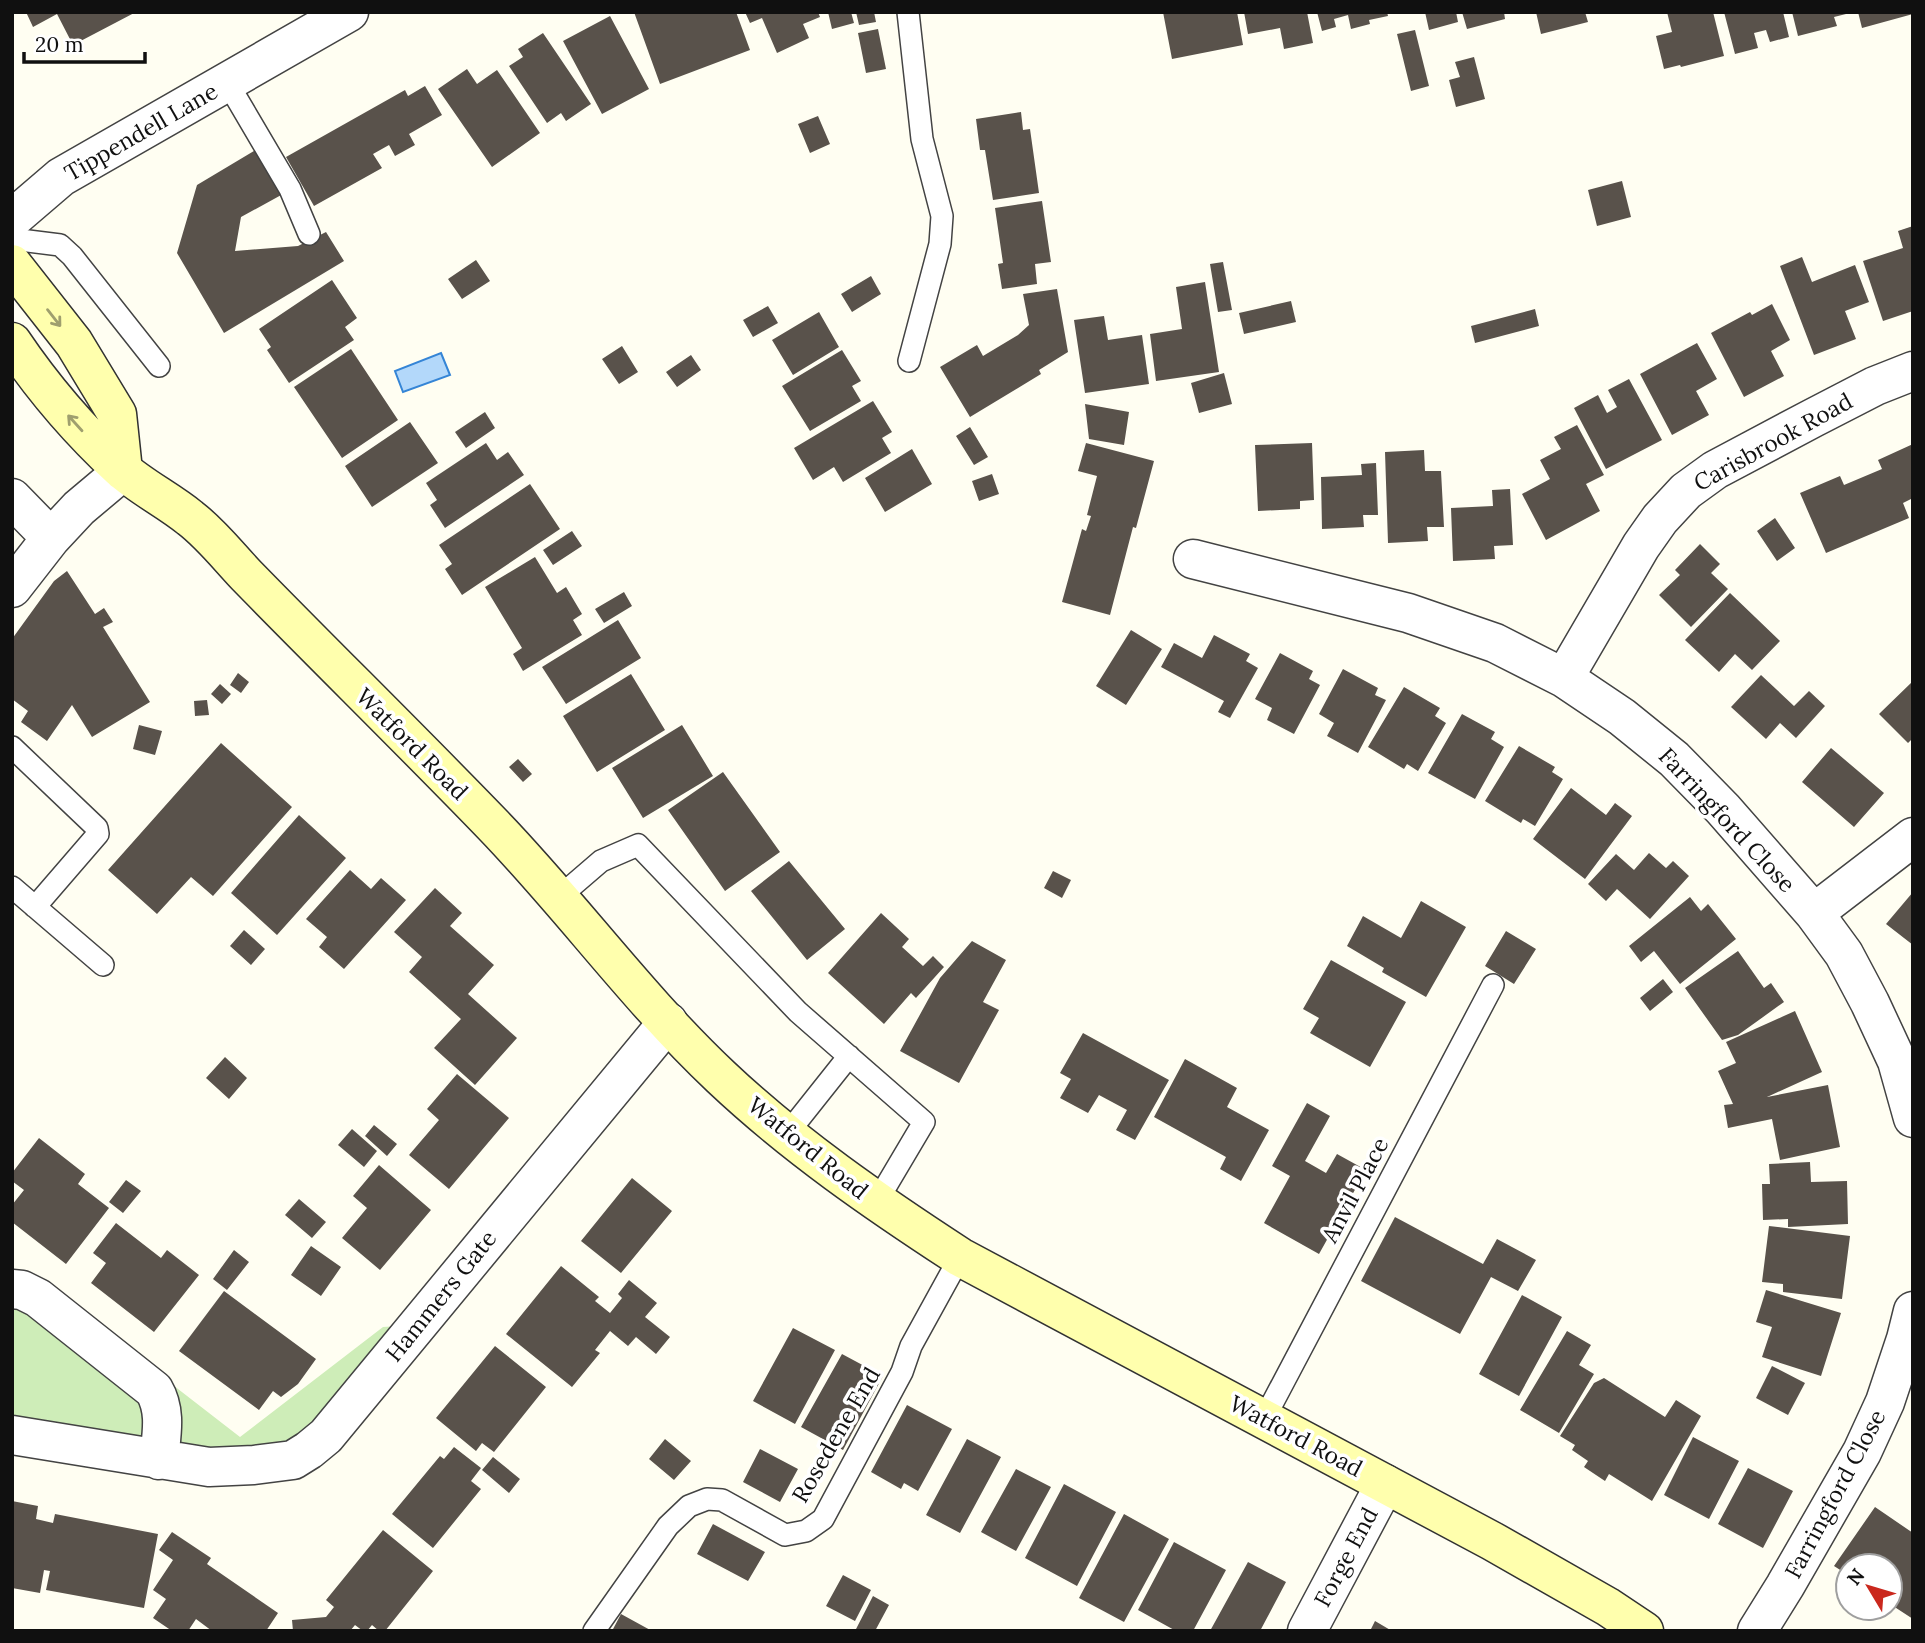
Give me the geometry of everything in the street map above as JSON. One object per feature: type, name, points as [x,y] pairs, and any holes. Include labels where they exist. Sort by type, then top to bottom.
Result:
[{"type":"main road","points":[[12,264],[74,343],[117,414],[123,471]]},
{"type":"main road","name":"Watford Road","points":[[12,342],[33,373],[77,426],[123,471],[193,520],[495,828],[668,1022],[721,1077],[787,1133],[876,1203],[960,1257],[1504,1547],[1644,1631]]},
{"type":"street","name":"Tippendell Lane","points":[[12,219],[61,177],[349,12]]},
{"type":"street","name":"Carisbrook Road","points":[[1564,678],[1641,546],[1660,519],[1686,491],[1715,470],[1813,418],[1875,386],[1913,371]]},
{"type":"street","points":[[12,588],[51,538],[79,508],[123,471]]},
{"type":"street","points":[[12,498],[51,538]]},
{"type":"street","name":"Farringford Close","points":[[1193,559],[1408,613],[1495,643],[1564,678],[1622,717],[1674,759],[1723,809],[1814,913],[1844,954],[1896,1061],[1913,1118]]},
{"type":"street","points":[[1814,913],[1913,837]]},
{"type":"street","name":"Hammers Gate","points":[[12,1435],[209,1467],[293,1460],[309,1450],[326,1436],[668,1022]]},
{"type":"street","points":[[12,1289],[22,1290],[38,1298],[155,1390],[162,1406],[163,1418],[159,1460]]},
{"type":"street","name":"Farringford Close","points":[[1756,1631],[1862,1452],[1885,1402],[1913,1311]]},
{"type":"street","name":"Forge End","points":[[1307,1631],[1385,1484]]},
{"type":"lane","points":[[908,12],[922,139],[942,216],[940,244],[909,360]]},
{"type":"lane","points":[[227,82],[290,189],[309,234]]},
{"type":"lane","points":[[12,239],[60,245],[72,256],[159,366]]},
{"type":"lane","points":[[12,747],[97,828],[98,834],[35,907]]},
{"type":"lane","points":[[558,898],[601,861],[638,845],[798,1012],[924,1122],[876,1203]]},
{"type":"lane","points":[[12,887],[103,965]]},
{"type":"lane","name":"Anvil Place","points":[[1264,1419],[1493,985]]},
{"type":"lane","points":[[787,1133],[849,1056]]},
{"type":"lane","name":"Rosedene End","points":[[594,1631],[668,1526],[689,1506],[707,1499],[722,1500],[785,1535],[806,1531],[822,1519],[902,1372],[911,1346],[960,1257]]},
{"type":"green space","points":[[12,1300],[144,1394],[148,1429],[141,1438],[12,1422]]},
{"type":"green space","points":[[398,1326],[317,1424],[286,1446],[197,1453],[178,1439],[169,1382],[240,1437],[383,1327]]},
{"type":"water","points":[[441,353],[450,375],[403,392],[395,371]]},
{"type":"building","points":[[26,12],[136,12],[73,45],[57,14],[33,27]]},
{"type":"building","points":[[634,12],[736,12],[750,50],[660,84]]},
{"type":"building","points":[[745,12],[818,12],[820,17],[803,24],[809,38],[777,53],[762,18],[750,23]]},
{"type":"building","points":[[828,12],[851,12],[854,23],[832,29]]},
{"type":"building","points":[[856,12],[874,12],[876,22],[859,25]]},
{"type":"building","points":[[1163,12],[1237,12],[1243,45],[1172,59]]},
{"type":"building","points":[[1244,12],[1307,12],[1313,43],[1284,49],[1280,28],[1248,34]]},
{"type":"building","points":[[1317,12],[1387,12],[1388,16],[1369,20],[1370,24],[1351,29],[1348,15],[1334,19],[1336,27],[1322,31]]},
{"type":"building","points":[[1425,12],[1456,12],[1458,22],[1429,30]]},
{"type":"building","points":[[1462,12],[1504,12],[1505,19],[1467,29]]},
{"type":"building","points":[[1536,12],[1585,12],[1588,22],[1541,34]]},
{"type":"building","points":[[1667,12],[1713,12],[1724,56],[1664,69],[1656,36],[1672,32]]},
{"type":"building","points":[[1724,12],[1783,12],[1789,37],[1770,42],[1766,30],[1754,33],[1758,48],[1735,54]]},
{"type":"building","points":[[1792,12],[1850,13],[1834,17],[1837,26],[1798,36]]},
{"type":"building","points":[[1858,12],[1913,12],[1913,14],[1862,28]]},
{"type":"building","points":[[610,16],[649,89],[602,114],[563,41]]},
{"type":"building","points":[[878,29],[886,69],[866,73],[858,33]]},
{"type":"building","points":[[1415,30],[1429,86],[1411,91],[1397,34]]},
{"type":"building","points":[[543,33],[591,104],[566,121],[561,113],[547,123],[509,66],[523,57],[518,49]]},
{"type":"building","points":[[1474,57],[1485,99],[1456,107],[1449,80],[1460,77],[1455,62]]},
{"type":"building","points":[[467,69],[477,84],[497,70],[540,133],[492,167],[438,89]]},
{"type":"building","points":[[425,86],[442,115],[409,134],[415,145],[395,156],[389,145],[373,154],[382,168],[314,206],[286,157],[405,90],[408,96]]},
{"type":"building","points":[[1021,112],[1023,130],[1030,129],[1039,193],[993,200],[985,150],[980,150],[976,119]]},
{"type":"building","points":[[818,116],[830,144],[810,153],[798,124]]},
{"type":"building","points":[[259,148],[283,194],[241,217],[235,251],[298,246],[326,232],[344,261],[224,333],[177,253],[197,185]]},
{"type":"building","points":[[1622,181],[1631,217],[1597,226],[1588,190]]},
{"type":"building","points":[[1042,201],[1051,262],[1035,264],[1037,284],[1002,289],[998,264],[1003,263],[995,208]]},
{"type":"building","points":[[1913,226],[1913,311],[1883,321],[1863,261],[1903,248],[1898,231]]},
{"type":"building","points":[[1802,257],[1812,282],[1855,265],[1869,302],[1845,311],[1856,339],[1814,355],[1780,266]]},
{"type":"building","points":[[476,260],[490,281],[462,299],[448,279]]},
{"type":"building","points":[[1223,262],[1232,310],[1218,312],[1210,264]]},
{"type":"building","points":[[871,276],[881,294],[852,312],[841,294]]},
{"type":"building","points":[[332,280],[357,318],[345,327],[354,340],[289,383],[267,350],[271,347],[259,329]]},
{"type":"building","points":[[1205,282],[1219,372],[1156,381],[1150,334],[1182,329],[1176,287]]},
{"type":"building","points":[[1057,289],[1068,352],[1039,370],[1041,374],[970,417],[940,367],[977,345],[983,356],[1018,335],[1029,325],[1023,294]]},
{"type":"building","points":[[1291,301],[1296,322],[1244,334],[1239,313]]},
{"type":"building","points":[[1772,304],[1790,340],[1771,351],[1784,376],[1744,397],[1711,333],[1750,312],[1752,315]]},
{"type":"building","points":[[768,306],[778,323],[753,337],[743,320]]},
{"type":"building","points":[[1535,309],[1539,326],[1475,343],[1471,326]]},
{"type":"building","points":[[819,312],[839,347],[793,375],[772,340]]},
{"type":"building","points":[[1104,316],[1108,340],[1142,335],[1149,384],[1085,393],[1074,320]]},
{"type":"building","points":[[1697,343],[1717,379],[1696,391],[1709,415],[1672,435],[1640,374]]},
{"type":"building","points":[[622,346],[638,372],[619,384],[602,359]]},
{"type":"building","points":[[351,349],[398,420],[342,458],[294,387]]},
{"type":"building","points":[[842,350],[861,381],[852,386],[861,401],[810,431],[782,386]]},
{"type":"building","points":[[691,355],[701,370],[677,387],[666,372]]},
{"type":"building","points":[[1224,373],[1232,404],[1199,413],[1191,383]]},
{"type":"building","points":[[1629,379],[1662,440],[1606,469],[1574,408],[1598,395],[1607,413],[1617,407],[1608,390]]},
{"type":"building","points":[[873,401],[892,432],[882,438],[891,453],[843,482],[834,467],[813,480],[794,448]]},
{"type":"building","points":[[1085,404],[1129,412],[1124,445],[1089,439]]},
{"type":"building","points":[[485,412],[495,428],[466,448],[455,432]]},
{"type":"building","points":[[410,422],[438,463],[372,507],[345,466]]},
{"type":"building","points":[[1577,425],[1604,475],[1586,484],[1600,511],[1546,540],[1522,494],[1550,479],[1540,460],[1561,449],[1554,437]]},
{"type":"building","points":[[970,427],[988,457],[974,465],[956,436]]},
{"type":"building","points":[[486,443],[497,460],[508,452],[524,475],[445,528],[430,505],[437,500],[426,483]]},
{"type":"building","points":[[1086,443],[1154,461],[1110,615],[1062,602],[1082,529],[1086,531],[1091,516],[1087,515],[1097,476],[1078,471]]},
{"type":"building","points":[[1312,443],[1314,500],[1300,501],[1300,509],[1258,511],[1255,445]]},
{"type":"building","points":[[1913,444],[1913,498],[1903,503],[1909,518],[1826,553],[1800,493],[1840,476],[1844,485],[1882,469],[1878,460]]},
{"type":"building","points":[[912,449],[932,484],[885,512],[865,478]]},
{"type":"building","points":[[1424,450],[1425,471],[1441,471],[1444,527],[1427,527],[1428,541],[1388,543],[1385,452]]},
{"type":"building","points":[[1376,463],[1378,515],[1363,515],[1364,527],[1322,529],[1321,477],[1362,475],[1361,464]]},
{"type":"building","points":[[992,474],[999,494],[979,501],[972,481]]},
{"type":"building","points":[[530,484],[560,529],[462,595],[445,569],[452,564],[439,545]]},
{"type":"building","points":[[1510,489],[1513,545],[1494,546],[1495,559],[1453,561],[1451,508],[1493,506],[1492,490]]},
{"type":"building","points":[[1775,518],[1795,548],[1777,561],[1757,531]]},
{"type":"building","points":[[572,531],[582,546],[553,565],[543,550]]},
{"type":"building","points":[[1700,544],[1720,564],[1711,573],[1728,589],[1691,627],[1659,595],[1680,575],[1675,570]]},
{"type":"building","points":[[535,557],[557,593],[566,587],[582,614],[573,620],[582,635],[523,671],[513,654],[522,648],[485,587]]},
{"type":"building","points":[[67,571],[95,614],[104,608],[113,622],[103,627],[150,702],[92,737],[72,705],[47,741],[21,722],[28,711],[12,699],[12,639],[54,581]]},
{"type":"building","points":[[624,592],[632,606],[604,623],[595,609]]},
{"type":"building","points":[[1730,593],[1780,641],[1752,670],[1735,654],[1719,672],[1685,640]]},
{"type":"building","points":[[618,620],[641,658],[566,704],[542,667]]},
{"type":"building","points":[[1131,630],[1162,649],[1126,705],[1096,686]]},
{"type":"building","points":[[1214,635],[1250,654],[1246,661],[1258,668],[1230,718],[1218,712],[1224,701],[1161,667],[1174,643],[1202,658]]},
{"type":"building","points":[[1280,653],[1313,671],[1309,679],[1320,685],[1294,734],[1267,720],[1272,708],[1255,699]]},
{"type":"building","points":[[1343,669],[1378,688],[1375,695],[1386,700],[1358,753],[1327,736],[1334,723],[1319,714]]},
{"type":"building","points":[[238,673],[249,682],[241,693],[230,685]]},
{"type":"building","points":[[631,674],[665,730],[597,772],[563,716]]},
{"type":"building","points":[[1761,675],[1794,706],[1809,691],[1825,706],[1796,738],[1780,723],[1766,739],[1731,707]]},
{"type":"building","points":[[1913,681],[1913,738],[1908,743],[1879,714]]},
{"type":"building","points":[[220,684],[231,694],[222,704],[211,694]]},
{"type":"building","points":[[1404,687],[1440,708],[1435,716],[1446,723],[1418,771],[1407,764],[1404,769],[1368,747]]},
{"type":"building","points":[[207,700],[209,715],[195,716],[194,701]]},
{"type":"building","points":[[1462,714],[1495,732],[1491,739],[1504,747],[1475,799],[1428,773]]},
{"type":"building","points":[[139,725],[162,731],[155,755],[133,749]]},
{"type":"building","points":[[682,725],[713,776],[643,818],[612,768]]},
{"type":"building","points":[[221,743],[292,807],[213,896],[191,877],[157,914],[108,870]]},
{"type":"building","points":[[1519,746],[1555,767],[1552,772],[1563,779],[1535,826],[1523,819],[1521,823],[1485,801]]},
{"type":"building","points":[[1831,748],[1884,793],[1854,827],[1802,782]]},
{"type":"building","points":[[518,759],[532,774],[523,782],[509,767]]},
{"type":"building","points":[[723,772],[780,852],[725,891],[668,810]]},
{"type":"building","points":[[1571,788],[1606,815],[1615,803],[1632,816],[1585,879],[1533,839]]},
{"type":"building","points":[[299,815],[346,858],[277,935],[231,893]]},
{"type":"building","points":[[1649,853],[1666,868],[1673,861],[1689,876],[1650,919],[1617,889],[1606,901],[1588,884],[1616,854],[1634,870]]},
{"type":"building","points":[[789,861],[845,929],[807,960],[751,891]]},
{"type":"building","points":[[350,870],[371,889],[381,878],[406,900],[344,969],[319,947],[327,937],[306,919]]},
{"type":"building","points":[[1053,871],[1071,880],[1062,898],[1044,888]]},
{"type":"building","points":[[435,888],[462,913],[450,926],[494,965],[468,994],[517,1038],[475,1085],[434,1048],[461,1019],[409,972],[422,957],[394,932]]},
{"type":"building","points":[[1913,892],[1913,945],[1886,924]]},
{"type":"building","points":[[1690,897],[1701,911],[1708,904],[1736,939],[1680,984],[1654,951],[1641,962],[1629,946]]},
{"type":"building","points":[[1421,901],[1466,927],[1426,997],[1382,972],[1384,968],[1347,946],[1363,916],[1401,938]]},
{"type":"building","points":[[881,913],[909,939],[902,947],[923,966],[933,956],[944,967],[916,998],[911,993],[884,1024],[828,973]]},
{"type":"building","points":[[244,930],[265,949],[251,965],[230,946]]},
{"type":"building","points":[[1506,931],[1536,949],[1514,984],[1485,966]]},
{"type":"building","points":[[972,941],[1006,960],[983,1002],[999,1010],[959,1083],[900,1051],[940,978]]},
{"type":"building","points":[[1738,951],[1764,988],[1771,983],[1784,1002],[1738,1035],[1722,1040],[1685,988]]},
{"type":"building","points":[[1331,960],[1406,1002],[1370,1067],[1310,1033],[1319,1018],[1303,1009]]},
{"type":"building","points":[[1663,979],[1673,992],[1650,1011],[1640,998]]},
{"type":"building","points":[[1795,1011],[1822,1072],[1767,1097],[1828,1085],[1840,1147],[1780,1160],[1772,1119],[1728,1128],[1724,1105],[1733,1104],[1718,1071],[1736,1063],[1726,1042]]},
{"type":"building","points":[[1083,1033],[1169,1080],[1135,1140],[1116,1130],[1127,1110],[1099,1095],[1088,1113],[1060,1098],[1071,1079],[1060,1073]]},
{"type":"building","points":[[225,1057],[247,1078],[229,1099],[206,1078]]},
{"type":"building","points":[[1185,1059],[1237,1088],[1227,1107],[1269,1130],[1241,1181],[1220,1169],[1226,1157],[1154,1117]]},
{"type":"building","points":[[457,1074],[509,1118],[449,1189],[409,1155],[439,1120],[427,1109]]},
{"type":"building","points":[[1307,1103],[1330,1116],[1305,1161],[1326,1173],[1337,1154],[1366,1170],[1319,1254],[1264,1223],[1290,1176],[1272,1166]]},
{"type":"building","points":[[374,1125],[397,1144],[387,1156],[365,1136]]},
{"type":"building","points":[[352,1129],[377,1151],[364,1167],[338,1145]]},
{"type":"building","points":[[39,1138],[85,1174],[78,1184],[109,1208],[66,1264],[12,1222],[12,1205],[24,1190],[12,1181],[12,1173]]},
{"type":"building","points":[[1810,1162],[1811,1182],[1847,1181],[1848,1224],[1788,1227],[1788,1219],[1763,1220],[1762,1184],[1770,1184],[1769,1164]]},
{"type":"building","points":[[379,1165],[431,1210],[380,1270],[342,1238],[367,1208],[353,1196]]},
{"type":"building","points":[[632,1178],[672,1211],[621,1273],[581,1241]]},
{"type":"building","points":[[126,1180],[141,1191],[123,1213],[109,1202]]},
{"type":"building","points":[[299,1199],[326,1222],[312,1238],[285,1215]]},
{"type":"building","points":[[1395,1217],[1483,1264],[1497,1239],[1536,1260],[1518,1291],[1491,1277],[1460,1334],[1361,1281]]},
{"type":"building","points":[[116,1223],[161,1258],[167,1250],[199,1275],[154,1332],[91,1283],[106,1263],[93,1253]]},
{"type":"building","points":[[1769,1226],[1850,1236],[1842,1299],[1783,1292],[1783,1284],[1762,1282]]},
{"type":"building","points":[[311,1246],[341,1267],[321,1296],[291,1275]]},
{"type":"building","points":[[234,1250],[249,1262],[227,1290],[213,1279]]},
{"type":"building","points":[[561,1266],[599,1297],[595,1301],[610,1313],[622,1298],[618,1294],[629,1280],[657,1303],[645,1317],[670,1337],[656,1354],[636,1337],[628,1346],[610,1331],[595,1350],[600,1353],[572,1387],[506,1334]]},
{"type":"building","points":[[1766,1290],[1841,1313],[1821,1376],[1762,1357],[1772,1327],[1756,1322]]},
{"type":"building","points":[[224,1291],[316,1359],[298,1384],[281,1397],[273,1391],[259,1410],[179,1351]]},
{"type":"building","points":[[1522,1295],[1562,1317],[1519,1396],[1479,1374]]},
{"type":"building","points":[[793,1328],[835,1350],[795,1424],[753,1401]]},
{"type":"building","points":[[1567,1331],[1591,1345],[1579,1365],[1594,1374],[1559,1433],[1520,1410]]},
{"type":"building","points":[[495,1346],[546,1387],[494,1452],[482,1443],[476,1451],[436,1418]]},
{"type":"building","points":[[842,1354],[883,1376],[843,1450],[801,1427]]},
{"type":"building","points":[[1772,1366],[1805,1383],[1788,1415],[1756,1398]]},
{"type":"building","points":[[1604,1378],[1665,1417],[1676,1400],[1701,1416],[1652,1501],[1609,1474],[1605,1481],[1584,1467],[1588,1461],[1572,1450],[1575,1445],[1560,1436],[1594,1383]]},
{"type":"building","points":[[907,1405],[952,1429],[918,1491],[904,1483],[901,1489],[871,1472]]},
{"type":"building","points":[[1693,1437],[1739,1461],[1709,1519],[1664,1495]]},
{"type":"building","points":[[665,1439],[691,1461],[674,1480],[649,1459]]},
{"type":"building","points":[[967,1439],[1001,1457],[960,1533],[926,1515]]},
{"type":"building","points":[[454,1447],[481,1468],[471,1481],[481,1489],[433,1548],[392,1514],[440,1456],[444,1459]]},
{"type":"building","points":[[760,1449],[798,1469],[780,1502],[743,1482]]},
{"type":"building","points":[[493,1457],[520,1479],[509,1493],[482,1470]]},
{"type":"building","points":[[1748,1468],[1793,1491],[1763,1548],[1718,1524]]},
{"type":"building","points":[[1016,1469],[1051,1487],[1016,1551],[981,1532]]},
{"type":"building","points":[[1064,1484],[1116,1512],[1077,1586],[1025,1558]]},
{"type":"building","points":[[12,1501],[38,1506],[36,1519],[53,1523],[55,1514],[158,1534],[144,1608],[46,1590],[50,1571],[44,1570],[40,1593],[12,1588]]},
{"type":"building","points":[[1875,1507],[1913,1533],[1913,1619],[1904,1613],[1904,1552],[1844,1552]]},
{"type":"building","points":[[1124,1514],[1169,1539],[1124,1622],[1079,1598]]},
{"type":"building","points":[[713,1524],[765,1552],[748,1581],[697,1554]]},
{"type":"building","points":[[383,1530],[433,1571],[385,1631],[379,1631],[372,1625],[367,1631],[363,1631],[355,1625],[350,1631],[293,1631],[292,1620],[326,1617],[334,1607],[326,1600]]},
{"type":"building","points":[[172,1532],[211,1558],[207,1564],[278,1613],[266,1631],[212,1631],[196,1619],[188,1631],[172,1631],[153,1618],[166,1599],[153,1590],[173,1560],[159,1550]]},
{"type":"building","points":[[1174,1542],[1226,1570],[1193,1631],[1176,1631],[1138,1610]]},
{"type":"building","points":[[1248,1562],[1286,1582],[1260,1631],[1210,1631]]},
{"type":"building","points":[[843,1575],[871,1590],[855,1621],[826,1606]]},
{"type":"building","points":[[873,1596],[889,1605],[875,1631],[855,1631]]},
{"type":"building","points":[[621,1614],[652,1631],[612,1631]]},
{"type":"building","points":[[1375,1621],[1392,1631],[1370,1631]]}]
